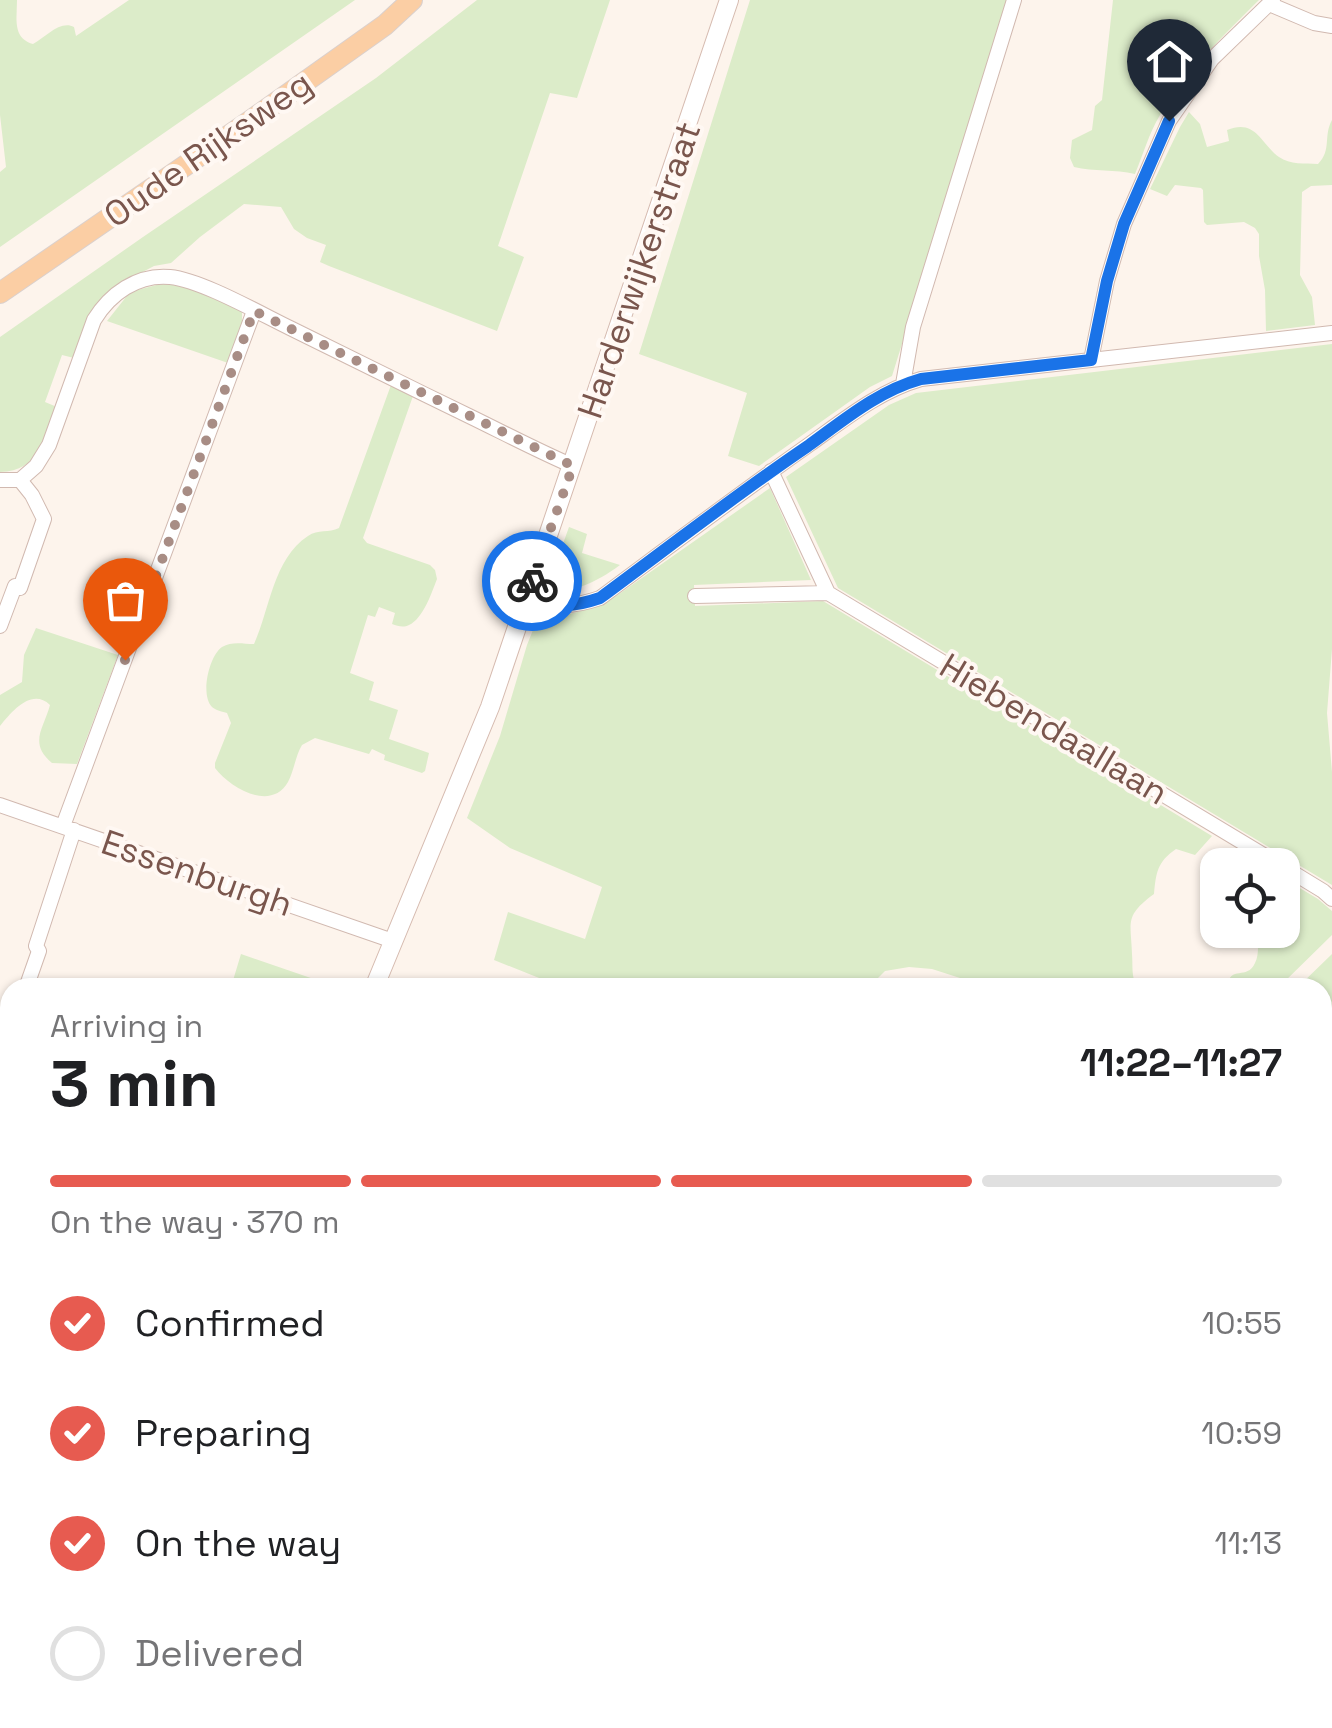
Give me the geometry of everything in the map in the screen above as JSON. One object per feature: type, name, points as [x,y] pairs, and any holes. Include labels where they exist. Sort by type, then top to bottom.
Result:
[{"type":"main road","name":"Oude Rijksweg","points":[[0,293],[280,100],[412,0]]},
{"type":"main road","name":"Harderwijkerstraat","points":[[378,978],[490,707],[729,0]]},
{"type":"street","points":[[903,384],[913,327],[1014,0]]},
{"type":"street","points":[[1091,360],[1107,281],[1124,224],[1169,121],[1212,59],[1271,2],[1314,24],[1332,26]]},
{"type":"street","points":[[0,480],[20,480],[36,466],[49,445],[102,307],[134,283],[170,277],[192,282],[254,311],[573,466]]},
{"type":"street","points":[[30,978],[68,828],[254,311]]},
{"type":"street","points":[[526,596],[564,606],[600,598],[771,471],[876,398],[903,384],[1332,333]]},
{"type":"street","points":[[695,596],[828,593],[771,471]]},
{"type":"street","points":[[0,626],[15,586],[20,588],[44,519],[20,480]]},
{"type":"street","name":"Hiebendaallaan","points":[[828,593],[1252,848]]},
{"type":"street","name":"Essenburgh","points":[[0,805],[393,941]]},
{"type":"street","name":"Hiebendaallaan","points":[[1300,877],[1332,900]]},
{"type":"green space","points":[[0,0],[17,0],[19,32],[33,44],[53,30],[69,25],[74,27],[76,36],[129,0],[355,0],[0,247],[0,172],[6,167],[0,115]]},
{"type":"green space","points":[[477,0],[610,0],[577,98],[550,93],[498,246],[524,257],[497,331],[320,262],[326,245],[294,229],[281,207],[244,204],[171,263],[154,266],[118,285],[74,358],[62,355],[45,402],[57,407],[39,451],[24,466],[0,472],[0,337],[376,78]]},
{"type":"green space","points":[[750,0],[1009,0],[892,376],[870,387],[759,466],[728,456],[747,393],[639,354]]},
{"type":"green space","points":[[1113,0],[1259,0],[1206,54],[1170,99],[1135,174],[1074,167],[1070,158],[1072,140],[1092,130],[1095,106],[1102,100]]},
{"type":"green space","points":[[1189,112],[1200,124],[1207,147],[1229,141],[1227,130],[1245,127],[1279,157],[1318,164],[1332,120],[1332,185],[1311,186],[1302,192],[1300,275],[1312,297],[1315,325],[1266,331],[1265,290],[1255,228],[1244,222],[1207,225],[1201,188],[1175,185],[1167,196],[1150,189]]},
{"type":"green space","points":[[164,283],[191,289],[242,311],[242,324],[228,363],[107,321],[130,292]]},
{"type":"green space","points":[[1332,344],[1332,649],[1327,713],[1332,772],[1332,885],[1300,866],[1300,848],[1270,848],[838,588],[786,477],[889,405],[916,393]]},
{"type":"green space","points":[[391,385],[413,396],[363,538],[367,543],[430,565],[437,579],[423,611],[409,625],[392,624],[395,613],[379,607],[375,617],[368,615],[350,673],[374,682],[369,700],[398,710],[389,739],[429,753],[425,771],[384,760],[385,755],[372,749],[369,754],[315,738],[302,745],[281,791],[272,795],[251,794],[230,783],[215,768],[231,723],[227,713],[213,708],[208,701],[210,667],[222,647],[254,644],[280,571],[296,546],[312,534],[339,528]]},
{"type":"green space","points":[[770,488],[811,580],[694,585],[695,606],[823,601],[1212,836],[1195,855],[1176,849],[1161,863],[1154,894],[1131,920],[1134,978],[960,978],[909,967],[885,971],[878,978],[539,978],[494,960],[508,912],[585,939],[602,887],[510,848],[467,818],[500,736],[537,620],[598,605]]},
{"type":"green space","points":[[569,527],[587,534],[582,553],[620,565],[585,585],[545,594]]},
{"type":"green space","points":[[36,628],[118,655],[77,764],[52,763],[41,749],[40,735],[50,705],[43,700],[23,703],[0,726],[0,695],[22,682],[24,655]]},
{"type":"green space","points":[[1300,888],[1332,911],[1332,935],[1288,978],[1230,978],[1252,968],[1258,951],[1300,948]]},
{"type":"green space","points":[[241,954],[311,978],[234,978]]},
{"type":"green space","points":[[1332,954],[1332,978],[1307,978]]},
{"type":"way so far","points":[[125,660],[254,311],[573,466],[532,581]]},
{"type":"route","points":[[532,581],[526,596],[554,604],[577,606],[600,598],[771,471],[876,398],[903,384],[1091,360],[1107,281],[1124,224],[1169,121]]}]
